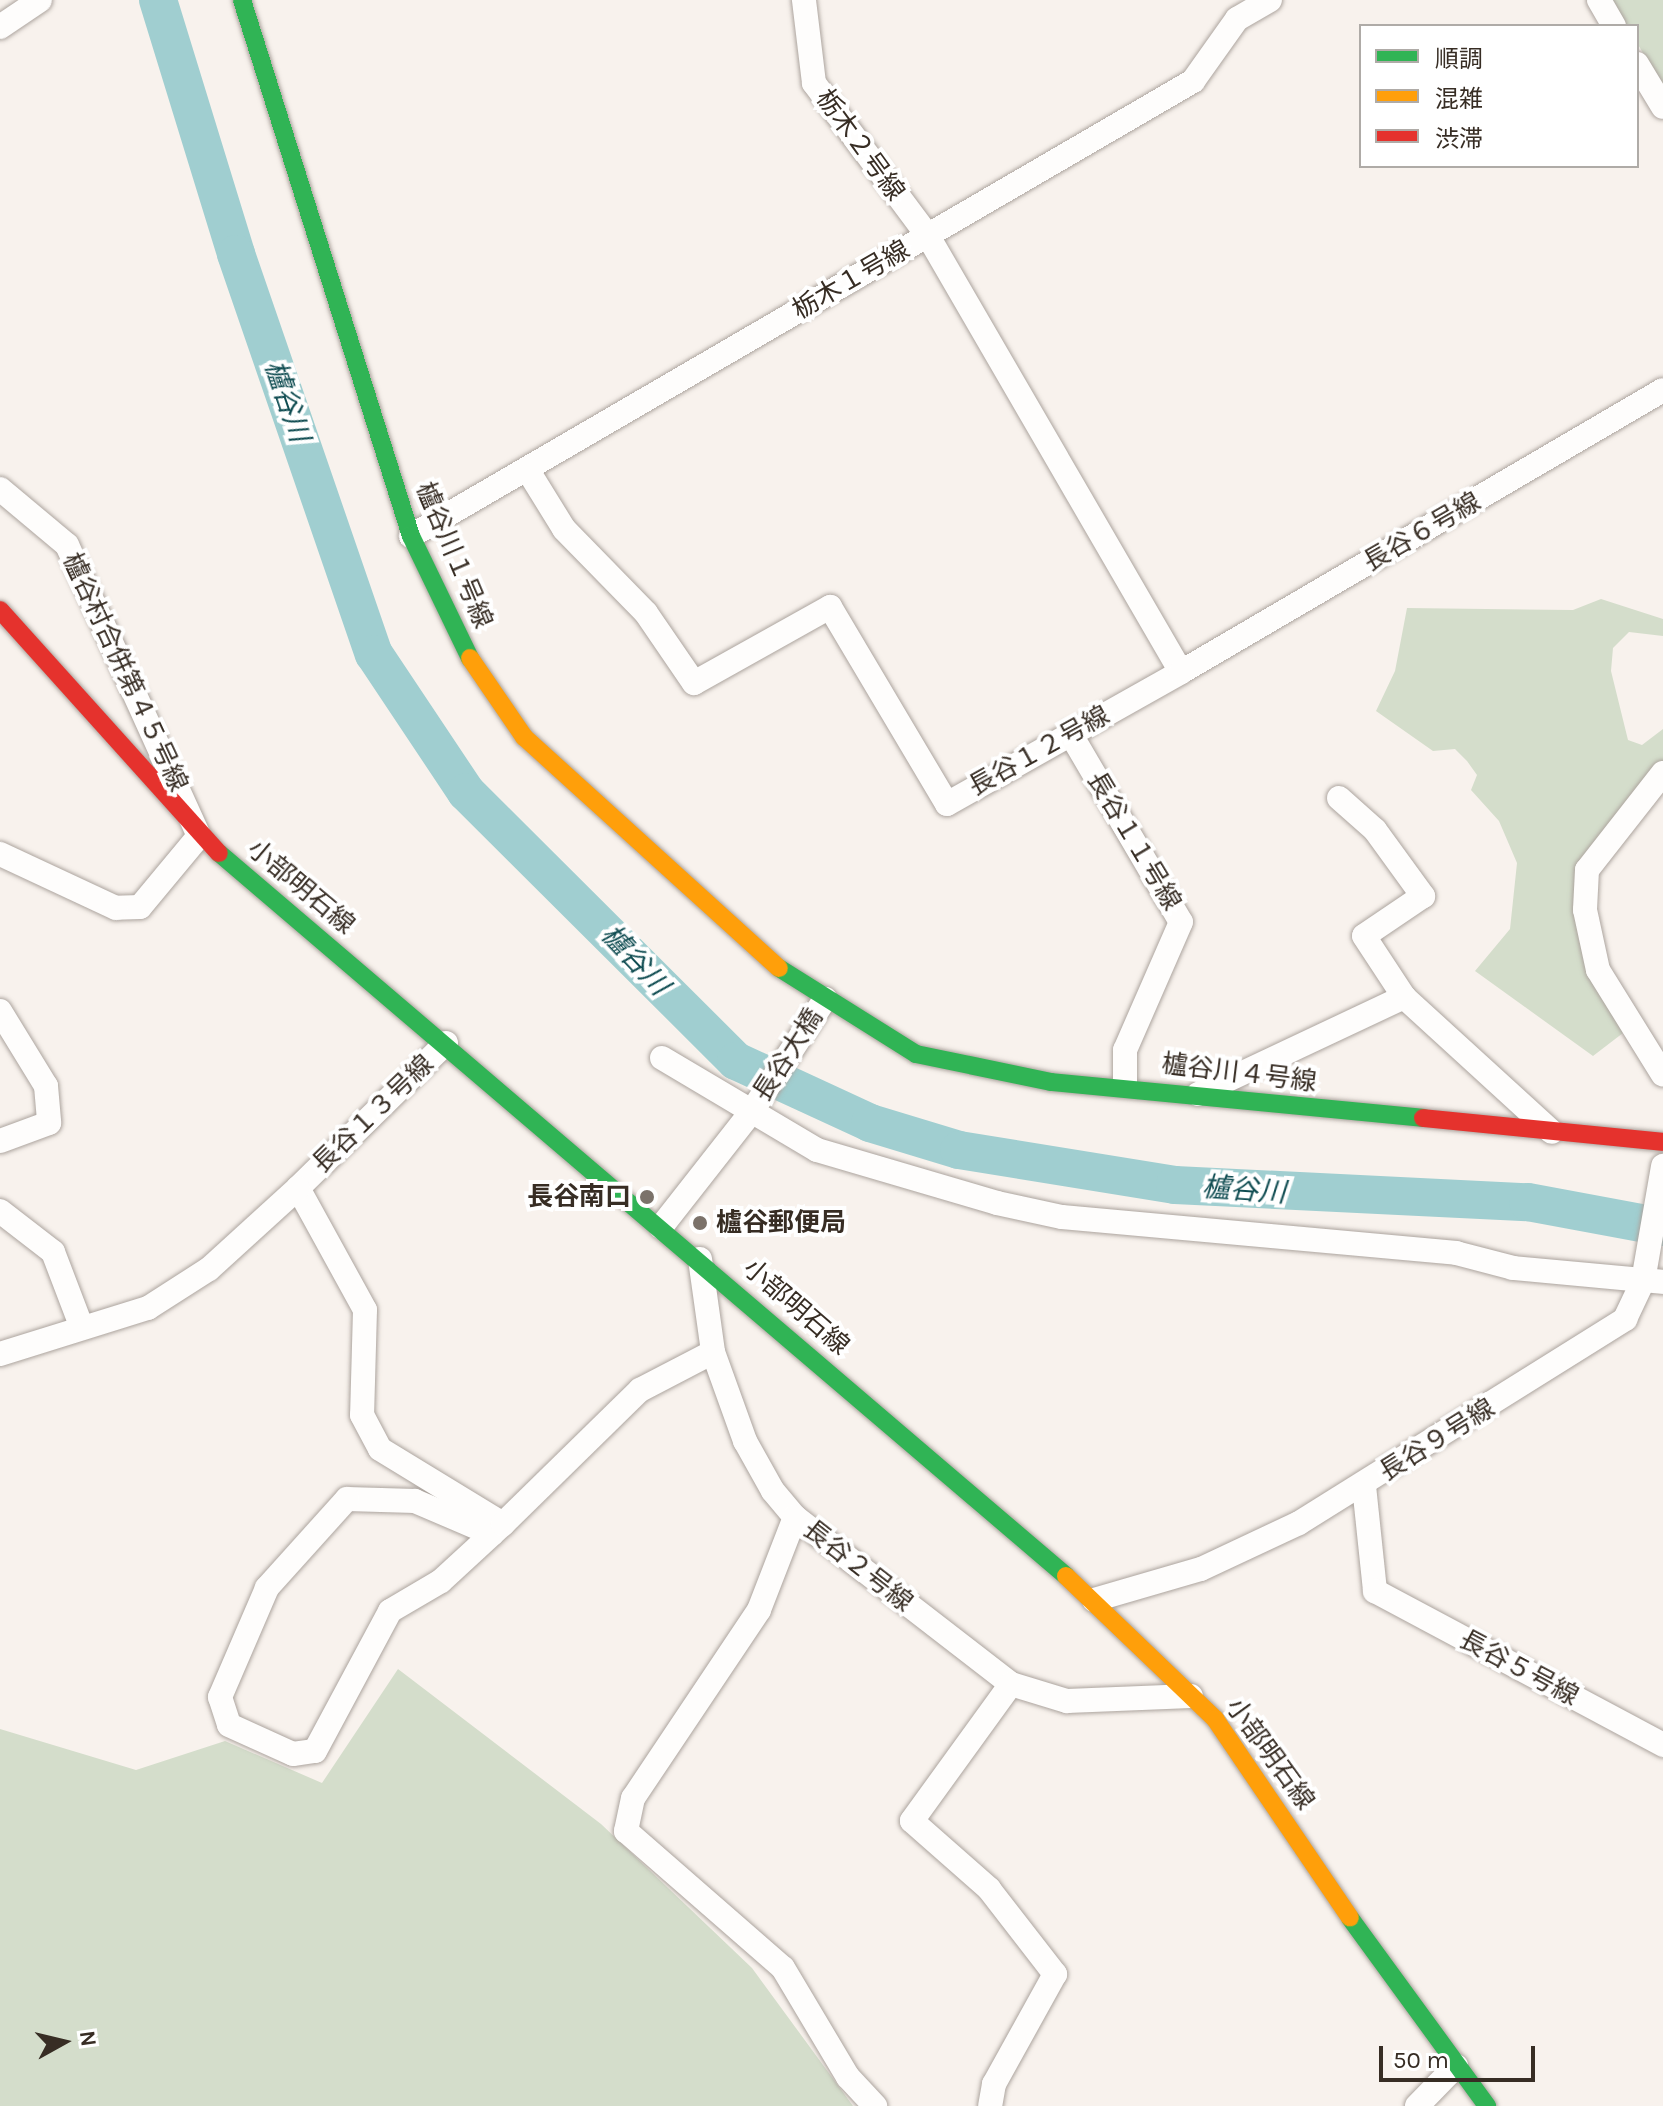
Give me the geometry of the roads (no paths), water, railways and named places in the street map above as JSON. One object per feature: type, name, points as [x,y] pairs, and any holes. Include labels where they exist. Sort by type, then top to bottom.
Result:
[{"type":"main road","name":"櫨谷川１号線","points":[[242,0],[411,536],[475,668],[524,737],[775,965],[825,999]]},
{"type":"main road","name":"小部明石線","points":[[0,610],[199,836],[700,1259],[1094,1600],[1191,1696],[1224,1731],[1456,2066],[1487,2106]]},
{"type":"main road","name":"櫨谷川４号線","points":[[825,999],[916,1054],[1051,1082],[1125,1085],[1663,1142]]},
{"type":"street","points":[[0,27],[40,0]]},
{"type":"street","name":"栃木２号線","points":[[804,0],[814,83],[928,236]]},
{"type":"street","name":"栃木１号線","points":[[411,536],[1193,81],[1237,19],[1270,0]]},
{"type":"street","points":[[1599,0],[1613,24]]},
{"type":"street","points":[[1639,67],[1663,107]]},
{"type":"street","points":[[928,236],[1181,672]]},
{"type":"street","name":"長谷６号線","points":[[1181,672],[1663,390]]},
{"type":"street","name":"長谷１２号線","points":[[527,469],[564,529],[646,613],[694,683],[830,607],[947,804],[1181,672]]},
{"type":"street","name":"櫨谷村合併第４５号線","points":[[0,489],[67,545],[199,836]]},
{"type":"street","name":"長谷１１号線","points":[[1070,733],[1181,922],[1125,1050],[1125,1085]]},
{"type":"street","points":[[1663,773],[1587,870],[1585,910],[1598,970],[1663,1075]]},
{"type":"street","points":[[1339,798],[1375,830],[1423,896],[1364,936],[1404,997],[1552,1132]]},
{"type":"street","points":[[0,854],[116,908],[140,907],[199,836]]},
{"type":"street","points":[[1198,1094],[1404,997]]},
{"type":"street","name":"長谷大橋","points":[[661,1227],[752,1111],[825,999]]},
{"type":"street","points":[[0,1011],[46,1086],[49,1123],[0,1141]]},
{"type":"street","name":"長谷１３号線","points":[[446,1043],[298,1188],[365,1310],[362,1415],[380,1449],[497,1529]]},
{"type":"street","points":[[662,1058],[817,1150],[1062,1217],[1456,1253],[1513,1268],[1653,1282]]},
{"type":"street","name":"長谷９号線","points":[[1094,1600],[1201,1569],[1364,1486],[1625,1319],[1653,1282],[1663,1166]]},
{"type":"street","points":[[0,1354],[148,1308],[209,1269],[298,1188]]},
{"type":"street","points":[[0,1211],[53,1252],[82,1328]]},
{"type":"street","points":[[700,1259],[713,1352],[745,1441],[795,1517]]},
{"type":"street","points":[[497,1529],[415,1501],[347,1499],[267,1588],[220,1697],[229,1725],[293,1754],[315,1751],[390,1611],[441,1581],[497,1529],[640,1390],[713,1352]]},
{"type":"street","name":"長谷５号線","points":[[1364,1486],[1375,1591],[1663,1745]]},
{"type":"street","name":"長谷２号線","points":[[875,2106],[848,2077],[783,1968],[626,1831],[633,1798],[759,1610],[795,1517],[1011,1684]]},
{"type":"street","points":[[990,2106],[994,2084],[1055,1974],[989,1889],[912,1821],[1011,1684],[1067,1701],[1191,1696]]},
{"type":"street","points":[[1417,2106],[1456,2066]]},
{"type":"waterway","name":"櫨谷川","points":[[158,0],[236,254],[374,654],[466,792],[736,1061],[870,1123],[959,1150],[1175,1185],[1528,1202],[1663,1227]]},
{"type":"place","name":"長谷南口","points":[[647,1197]]},
{"type":"place","name":"櫨谷郵便局","points":[[700,1223]]}]
